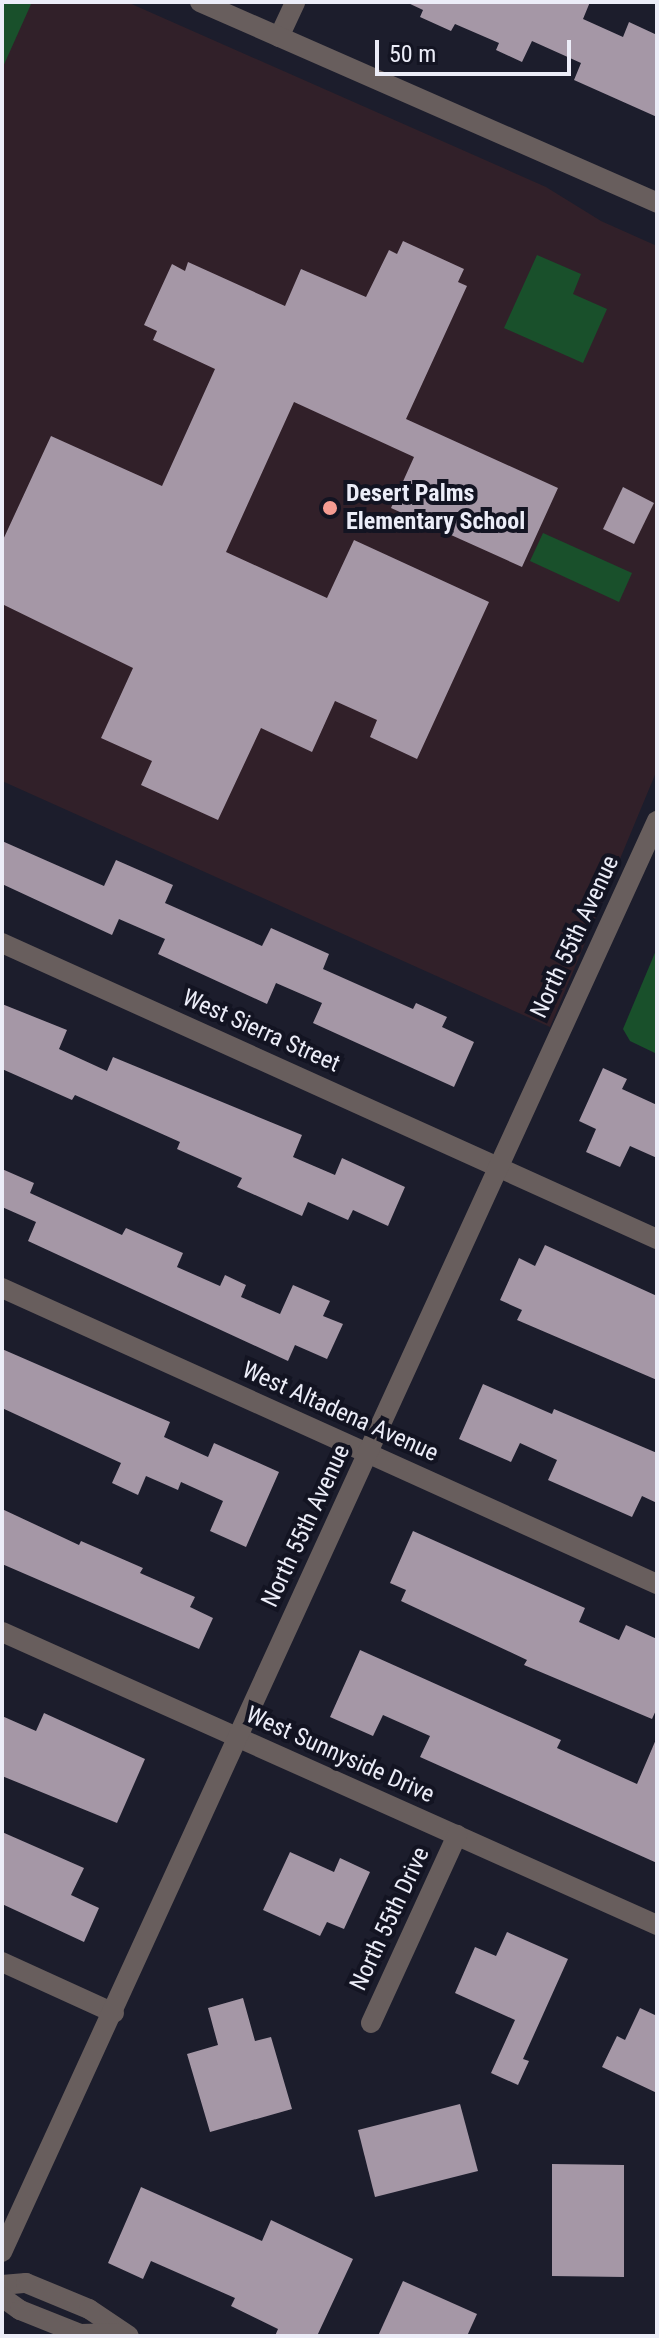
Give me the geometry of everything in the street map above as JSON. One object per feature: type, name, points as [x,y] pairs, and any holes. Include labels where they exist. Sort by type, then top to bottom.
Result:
[{"type":"street","points":[[200,2],[657,203]]},
{"type":"street","points":[[279,37],[295,2]]},
{"type":"street","name":"North 55th Avenue","points":[[2,2252],[657,821]]},
{"type":"street","name":"West Sierra Street","points":[[2,943],[657,1239]]},
{"type":"street","name":"West Altadena Avenue","points":[[2,1288],[657,1584]]},
{"type":"street","name":"West Sunnyside Drive","points":[[2,1632],[657,1925]]},
{"type":"street","name":"North 55th Drive","points":[[371,2023],[457,1835]]},
{"type":"street","points":[[2,1962],[114,2013]]},
{"type":"street","points":[[2,2285],[26,2283],[89,2309],[125,2334]]},
{"type":"street","points":[[2,2297],[20,2310],[80,2334],[125,2334]]},
{"type":"shaded area","name":"Desert Palms Elementary School","points":[[2,2],[127,2],[546,187],[601,221],[657,246],[657,770],[550,1027],[2,781]]},
{"type":"green space","points":[[2,2],[32,2],[2,69]]},
{"type":"green space","points":[[537,255],[581,274],[573,294],[607,309],[583,363],[504,328]]},
{"type":"green space","points":[[543,533],[632,573],[619,602],[530,561]]},
{"type":"green space","points":[[657,948],[657,1054],[630,1041],[623,1029]]},
{"type":"building","points":[[406,2],[590,2],[583,19],[623,37],[629,22],[657,35],[657,117],[574,80],[581,63],[532,41],[522,62],[496,50],[499,43],[455,24],[451,31],[420,17],[423,10]]},
{"type":"building","points":[[403,241],[464,269],[458,282],[467,286],[406,419],[558,488],[522,567],[391,508],[414,457],[294,402],[226,552],[327,598],[354,540],[489,602],[417,759],[370,737],[377,720],[335,701],[312,752],[261,728],[218,820],[141,785],[152,761],[101,738],[133,668],[2,604],[2,542],[51,436],[162,486],[215,369],[153,340],[157,331],[144,325],[172,264],[185,271],[188,262],[285,306],[301,269],[366,297],[389,250],[397,254]]},
{"type":"building","points":[[623,487],[654,503],[634,544],[603,529]]},
{"type":"building","points":[[2,841],[104,886],[116,860],[173,885],[165,903],[262,946],[271,928],[329,954],[323,969],[413,1009],[416,1003],[447,1017],[442,1027],[474,1042],[454,1087],[313,1023],[322,1003],[276,983],[267,1004],[158,954],[165,939],[119,919],[112,935],[2,884]]},
{"type":"building","points":[[2,1004],[67,1030],[59,1049],[107,1071],[113,1057],[302,1135],[293,1157],[335,1175],[342,1158],[405,1187],[388,1226],[353,1210],[348,1220],[308,1202],[302,1216],[237,1187],[242,1178],[177,1149],[180,1142],[75,1095],[72,1100],[2,1069]]},
{"type":"building","points":[[603,1068],[627,1079],[622,1089],[657,1105],[657,1158],[630,1146],[620,1167],[586,1152],[596,1129],[579,1121]]},
{"type":"building","points":[[2,1169],[34,1183],[30,1193],[122,1235],[126,1228],[183,1253],[177,1267],[220,1286],[225,1275],[246,1285],[241,1297],[280,1314],[293,1285],[330,1301],[323,1316],[343,1324],[327,1359],[295,1345],[288,1361],[28,1241],[36,1222],[2,1207]]},
{"type":"building","points":[[545,1245],[657,1296],[657,1380],[517,1320],[522,1310],[500,1300],[519,1258],[535,1266]]},
{"type":"building","points":[[2,1349],[170,1422],[164,1437],[208,1457],[214,1443],[279,1472],[246,1547],[210,1531],[223,1501],[181,1482],[178,1490],[146,1476],[138,1495],[112,1483],[121,1463],[2,1408]]},
{"type":"building","points":[[483,1384],[552,1414],[554,1409],[657,1453],[657,1503],[642,1496],[632,1517],[548,1480],[557,1460],[520,1443],[511,1462],[459,1439]]},
{"type":"building","points":[[2,1509],[79,1545],[81,1541],[143,1568],[140,1573],[195,1597],[190,1607],[213,1618],[199,1649],[2,1564]]},
{"type":"building","points":[[413,1531],[585,1608],[579,1622],[619,1640],[626,1625],[657,1639],[657,1708],[652,1719],[524,1665],[527,1660],[401,1601],[406,1590],[390,1583]]},
{"type":"building","points":[[360,1650],[561,1740],[557,1748],[637,1784],[657,1737],[657,1863],[420,1757],[430,1736],[383,1715],[373,1736],[330,1717]]},
{"type":"building","points":[[44,1713],[145,1759],[117,1823],[2,1776],[2,1716],[36,1731]]},
{"type":"building","points":[[2,1832],[84,1868],[71,1895],[99,1908],[84,1942],[2,1904]]},
{"type":"building","points":[[290,1852],[334,1872],[340,1858],[370,1872],[344,1929],[327,1922],[320,1936],[263,1910]]},
{"type":"building","points":[[507,1932],[568,1959],[523,2059],[529,2061],[518,2085],[491,2073],[515,2020],[455,1993],[475,1947],[496,1956]]},
{"type":"building","points":[[243,1998],[255,2041],[271,2037],[292,2109],[210,2132],[187,2054],[218,2045],[208,2008]]},
{"type":"building","points":[[640,2008],[657,2016],[657,2093],[602,2067],[617,2036],[625,2040]]},
{"type":"building","points":[[460,2104],[478,2171],[375,2197],[358,2130]]},
{"type":"building","points":[[552,2164],[624,2165],[624,2277],[552,2276]]},
{"type":"building","points":[[141,2187],[262,2241],[271,2220],[353,2259],[317,2336],[275,2336],[278,2329],[231,2306],[235,2298],[151,2261],[143,2279],[108,2263]]},
{"type":"building","points":[[403,2281],[477,2314],[467,2336],[378,2336]]},
{"type":"place","name":"Desert Palms Elementary School","points":[[330,508]]}]
